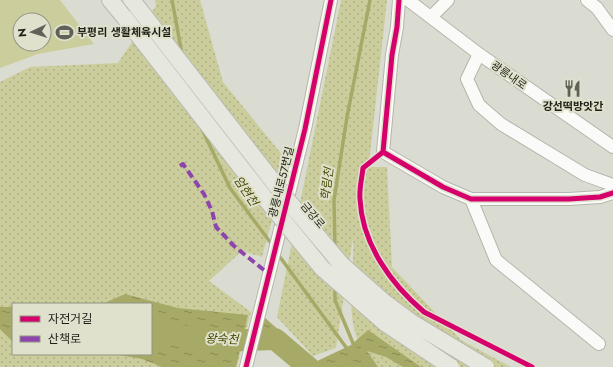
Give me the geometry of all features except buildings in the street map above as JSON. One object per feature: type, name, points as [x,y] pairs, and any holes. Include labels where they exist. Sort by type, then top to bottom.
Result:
[{"type":"main road","points":[[110,0],[264,197],[322,268],[385,324],[451,367]]},
{"type":"main road","name":"금강로","points":[[132,0],[289,202],[342,264],[384,302],[411,322],[486,367]]},
{"type":"street","name":"광릉내로57번길","points":[[246,367],[305,129],[319,52],[331,0]]},
{"type":"street","points":[[399,0],[398,28],[392,55],[383,152],[443,187],[471,199],[569,200],[600,197],[613,193]]},
{"type":"street","name":"광릉내로","points":[[408,0],[480,54],[613,147]]},
{"type":"street","points":[[431,17],[448,0]]},
{"type":"street","points":[[587,0],[596,8],[613,30]]},
{"type":"street","points":[[480,54],[467,79],[479,105],[501,124],[565,164],[585,175],[613,185]]},
{"type":"street","points":[[471,199],[496,260],[599,344]]},
{"type":"shaded area","name":"부평리 생활체육시설","points":[[0,0],[60,0],[94,44],[52,52],[52,12],[12,12],[12,52],[49,52],[38,54],[0,68]]},
{"type":"shaded area","points":[[155,0],[200,0],[223,82],[288,162],[262,257],[242,251],[209,281],[251,312],[237,367],[0,367],[0,82],[30,67],[118,63],[156,6]]},
{"type":"shaded area","points":[[341,0],[387,0],[370,154],[367,167],[387,167],[392,267],[461,340],[511,367],[372,367],[362,351],[352,320],[351,289],[353,238],[336,348],[313,356],[277,317]]},
{"type":"water","points":[[125,294],[178,308],[248,315],[236,367],[162,367],[142,359],[120,355],[152,355],[152,303],[104,303]]},
{"type":"water","points":[[0,307],[12,307],[12,341],[0,329]]},
{"type":"water","points":[[264,317],[315,362],[351,345],[368,330],[421,367],[403,367],[386,357],[367,351],[378,367],[296,367],[288,358],[260,342]]},
{"type":"waterway","name":"엄현천","points":[[172,0],[182,54]]},
{"type":"waterway","name":"학림천","points":[[335,248],[334,200],[347,117],[370,0]]},
{"type":"waterway","name":"엄현천","points":[[201,127],[230,188],[273,246]]},
{"type":"waterway","name":"엄현천","points":[[277,253],[348,350]]},
{"type":"waterway","name":"학림천","points":[[335,286],[335,300],[355,348]]},
{"type":"waterway","name":"왕숙천","points":[[152,332],[219,341],[275,339],[308,367]]},
{"type":"marked path","points":[[180,166],[183,164],[204,194],[212,211],[216,227],[234,246],[269,274]]},
{"type":"cycle path","points":[[246,367],[305,129],[331,0]]},
{"type":"cycle path","points":[[399,0],[397,27],[392,55],[383,152],[363,168],[360,199],[366,232],[380,262],[390,276],[400,289],[424,312],[532,367]]},
{"type":"cycle path","points":[[383,152],[443,187],[471,199],[569,199],[600,197],[613,193]]},
{"type":"place","name":"부평리 생활체육시설","points":[[64,32]]},
{"type":"place","name":"강선떡방앗간","points":[[573,88]]}]
